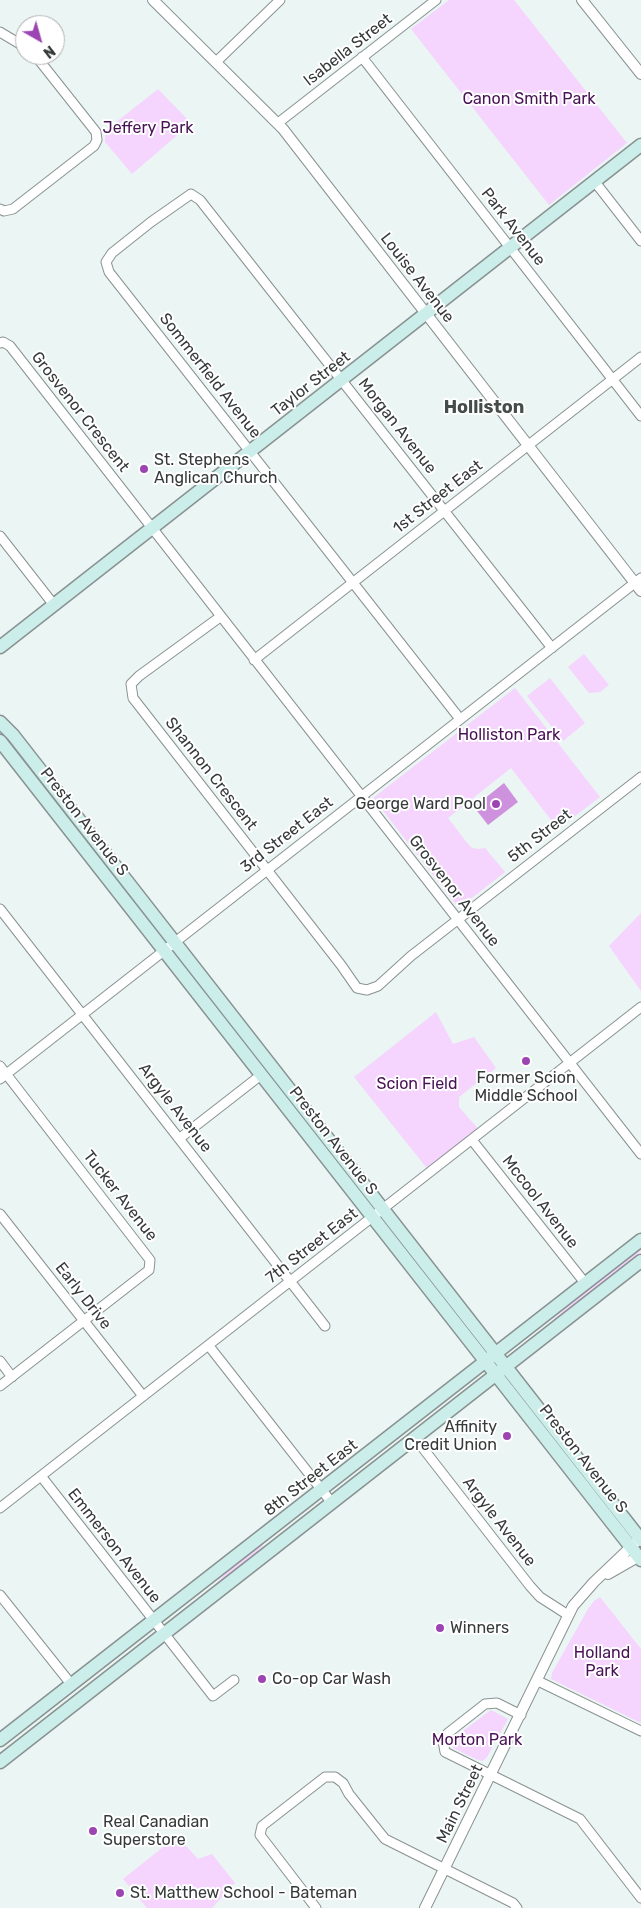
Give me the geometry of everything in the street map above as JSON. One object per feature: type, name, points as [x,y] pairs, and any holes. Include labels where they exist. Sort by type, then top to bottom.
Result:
[{"type":"main road","name":"Taylor Street","points":[[0,647],[641,145]]},
{"type":"main road","points":[[0,658],[15,634]]},
{"type":"main road","points":[[0,710],[13,735]]},
{"type":"main road","name":"Preston Avenue S","points":[[0,722],[13,735],[384,1210],[501,1370],[638,1541],[640,1557]]},
{"type":"main road","name":"Preston Avenue S","points":[[0,741],[373,1217],[492,1358]]},
{"type":"main road","name":"8th Street East","points":[[0,1740],[641,1240]]},
{"type":"main road","name":"8th Street East","points":[[0,1762],[641,1261]]},
{"type":"street","name":"Louise Avenue","points":[[153,0],[278,123],[528,445],[639,584]]},
{"type":"street","points":[[216,62],[280,0]]},
{"type":"street","name":"Isabella Street","points":[[278,123],[436,0]]},
{"type":"street","points":[[582,0],[641,74]]},
{"type":"street","points":[[0,32],[15,40]]},
{"type":"street","name":"Park Avenue","points":[[362,57],[641,416]]},
{"type":"street","points":[[0,209],[4,211],[13,208],[94,146],[97,140],[96,132],[43,65]]},
{"type":"street","points":[[595,182],[641,241]]},
{"type":"street","name":"Morgan Avenue","points":[[151,222],[191,194],[200,200],[552,648]]},
{"type":"street","name":"Sommerfield Avenue","points":[[151,222],[112,253],[106,262],[109,272],[460,719]]},
{"type":"street","name":"Grosvenor Crescent","points":[[0,343],[2,342],[10,346],[152,528]]},
{"type":"street","name":"1st Street East","points":[[254,660],[641,357]]},
{"type":"street","name":"Grosvenor Avenue","points":[[152,528],[641,1154]]},
{"type":"street","points":[[0,536],[54,605]]},
{"type":"street","name":"3rd Street East","points":[[3,1076],[360,796],[552,648],[639,584]]},
{"type":"street","name":"Shannon Crescent","points":[[220,617],[139,676],[131,684],[132,698],[268,870],[357,988],[367,990],[378,986],[411,956],[458,920]]},
{"type":"street","name":"5th Street","points":[[458,920],[641,777]]},
{"type":"street","name":"Argyle Avenue","points":[[0,909],[325,1326]]},
{"type":"street","name":"7th Street East","points":[[0,1508],[384,1210],[641,1007]]},
{"type":"street","name":"Tucker Avenue","points":[[0,1066],[3,1076],[150,1260],[149,1270],[0,1386]]},
{"type":"street","points":[[180,1138],[261,1075]]},
{"type":"street","name":"Mccool Avenue","points":[[472,1140],[585,1283]]},
{"type":"street","name":"Early Drive","points":[[0,1214],[143,1396]]},
{"type":"street","points":[[209,1346],[332,1503]]},
{"type":"street","points":[[0,1362],[12,1377]]},
{"type":"street","name":"Argyle Avenue","points":[[415,1438],[530,1586],[540,1597],[568,1615]]},
{"type":"street","name":"Emmerson Avenue","points":[[41,1476],[213,1696],[234,1680]]},
{"type":"street","name":"Main Street","points":[[425,1908],[521,1716],[573,1606],[594,1582],[638,1541]]},
{"type":"street","name":"Main Street","points":[[594,1582],[640,1557]]},
{"type":"street","points":[[0,1594],[71,1684]]},
{"type":"street","points":[[538,1681],[641,1731]]},
{"type":"street","points":[[521,1716],[497,1703],[484,1704],[448,1733],[443,1741],[444,1752],[580,1818],[641,1898]]},
{"type":"street","points":[[316,1908],[260,1835],[262,1826],[325,1777],[335,1777],[343,1783],[385,1839],[513,1903],[517,1908]]},
{"type":"green space","name":"Canon Smith Park","points":[[449,0],[514,0],[627,143],[549,205],[411,29]]},
{"type":"green space","name":"Jeffery Park","points":[[158,89],[189,121],[189,125],[132,174],[105,142],[105,131]]},
{"type":"green space","points":[[584,654],[609,685],[600,692],[589,693],[568,667]]},
{"type":"green space","points":[[550,678],[585,723],[563,741],[527,696]]},
{"type":"green space","name":"Holliston Park","points":[[515,688],[600,797],[558,829],[511,768],[448,818],[472,848],[485,848],[505,872],[459,908],[373,798]]},
{"type":"green space","points":[[641,913],[641,991],[609,946]]},
{"type":"green space","name":"Scion Field","points":[[436,1012],[453,1044],[474,1037],[496,1068],[459,1097],[459,1107],[481,1132],[430,1172],[354,1077]]},
{"type":"green space","points":[[641,1248],[641,1251],[631,1262],[551,1325],[550,1323],[571,1303]]},
{"type":"green space","points":[[262,1544],[263,1546],[244,1565],[212,1588],[225,1574]]},
{"type":"green space","name":"Holland Park","points":[[600,1597],[641,1649],[641,1723],[551,1679],[552,1673],[588,1609]]},
{"type":"green space","name":"Morton Park","points":[[491,1710],[508,1719],[483,1761],[453,1748],[452,1743],[455,1737]]},
{"type":"green space","points":[[177,1836],[198,1859],[212,1854],[235,1883],[212,1908],[147,1908],[123,1879]]},
{"type":"shaded area","name":"George Ward Pool","points":[[504,783],[518,802],[488,825],[474,807]]},
{"type":"place","name":"St. Stephens Anglican Church","points":[[144,469]]},
{"type":"place","name":"George Ward Pool","points":[[496,804]]},
{"type":"place","name":"Former Scion Middle School","points":[[526,1061]]},
{"type":"place","name":"Affinity Credit Union","points":[[507,1436]]},
{"type":"place","name":"Winners","points":[[440,1628]]},
{"type":"place","name":"Co-op Car Wash","points":[[262,1679]]},
{"type":"place","name":"Real Canadian Superstore","points":[[93,1831]]},
{"type":"place","name":"St. Matthew School - Bateman","points":[[120,1893]]},
{"type":"district","name":"Holliston","points":[[484,408]]}]
